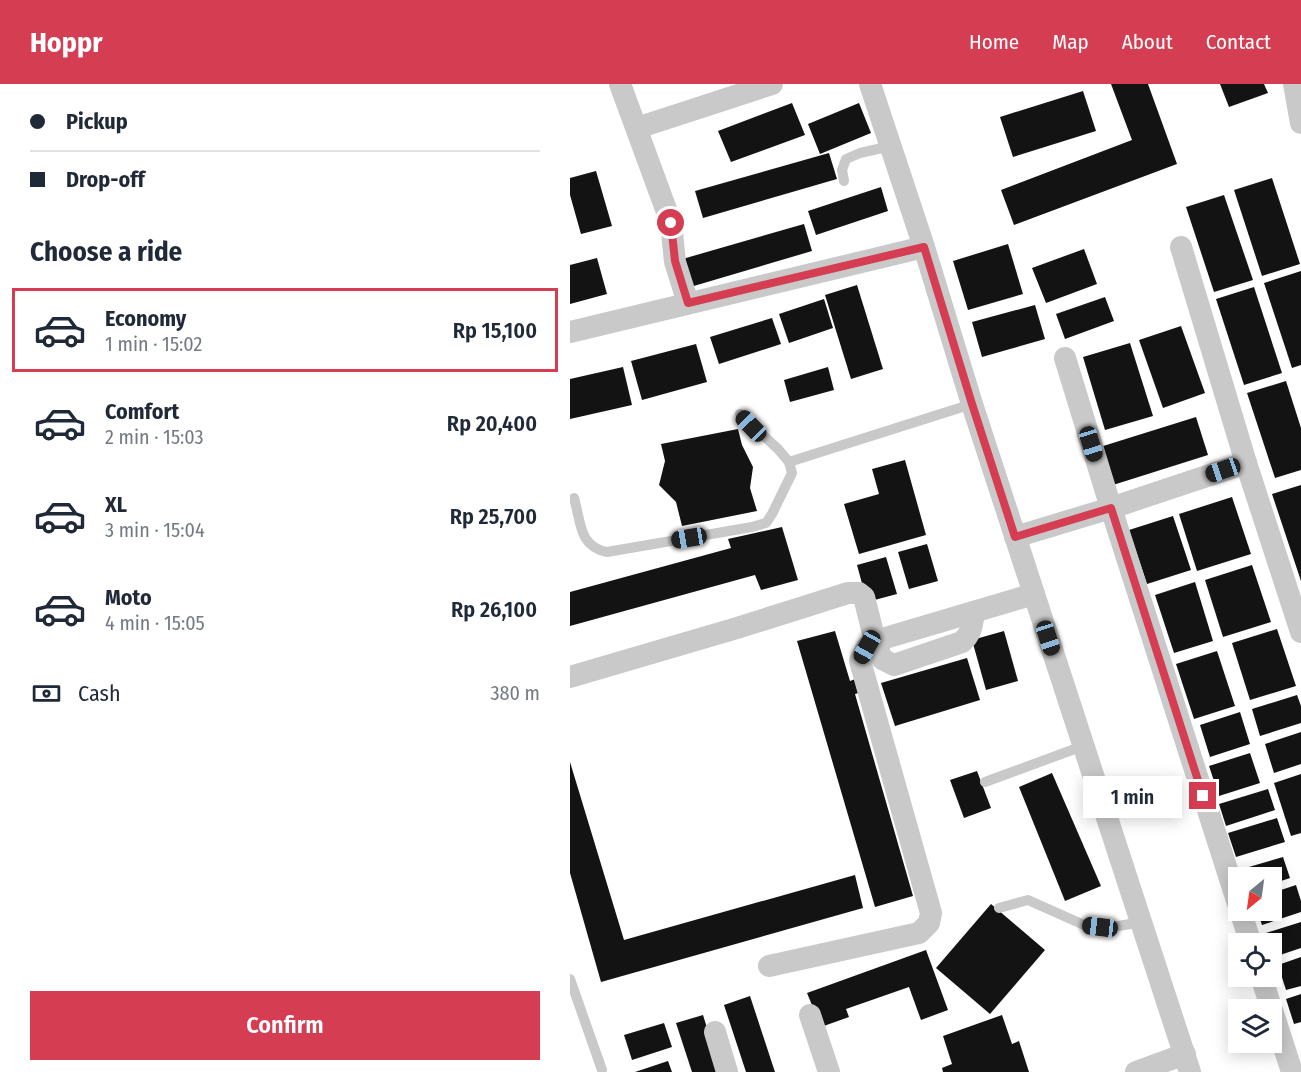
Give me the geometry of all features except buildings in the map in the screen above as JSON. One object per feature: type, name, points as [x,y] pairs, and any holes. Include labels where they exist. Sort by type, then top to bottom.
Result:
[{"type":"street","points":[[620,84],[671,223],[675,261],[688,303]]},
{"type":"street","points":[[637,128],[772,84]]},
{"type":"street","points":[[870,84],[1187,1063],[1136,1072]]},
{"type":"street","points":[[1294,84],[1301,123]]},
{"type":"street","points":[[570,332],[924,247]]},
{"type":"street","points":[[1181,247],[1246,463],[1301,632]]},
{"type":"street","points":[[1065,358],[1228,872]]},
{"type":"street","points":[[1015,537],[1246,463]]},
{"type":"street","points":[[570,677],[848,593],[859,593],[864,597],[882,659],[894,665],[962,642],[972,628],[974,612],[1034,594]]},
{"type":"street","points":[[769,966],[919,933],[929,922],[931,913],[860,661],[867,647],[875,641]]},
{"type":"street","points":[[1265,987],[1292,1072]]},
{"type":"street","points":[[810,1015],[829,1072]]},
{"type":"street","points":[[715,1032],[727,1072]]},
{"type":"lane","points":[[844,180],[842,170],[846,159],[860,153],[891,146]]},
{"type":"lane","points":[[789,462],[972,404]]},
{"type":"lane","points":[[574,498],[586,543],[595,550],[607,552],[766,523],[782,497],[792,473],[789,462],[778,448],[740,414]]},
{"type":"lane","points":[[985,782],[1083,746]]},
{"type":"lane","points":[[999,908],[1028,900],[1084,925],[1113,927],[1141,922]]},
{"type":"lane","points":[[570,980],[602,1070]]},
{"type":"route","points":[[671,223],[675,261],[688,303],[924,247],[1015,537],[1111,508],[1203,796]]}]
